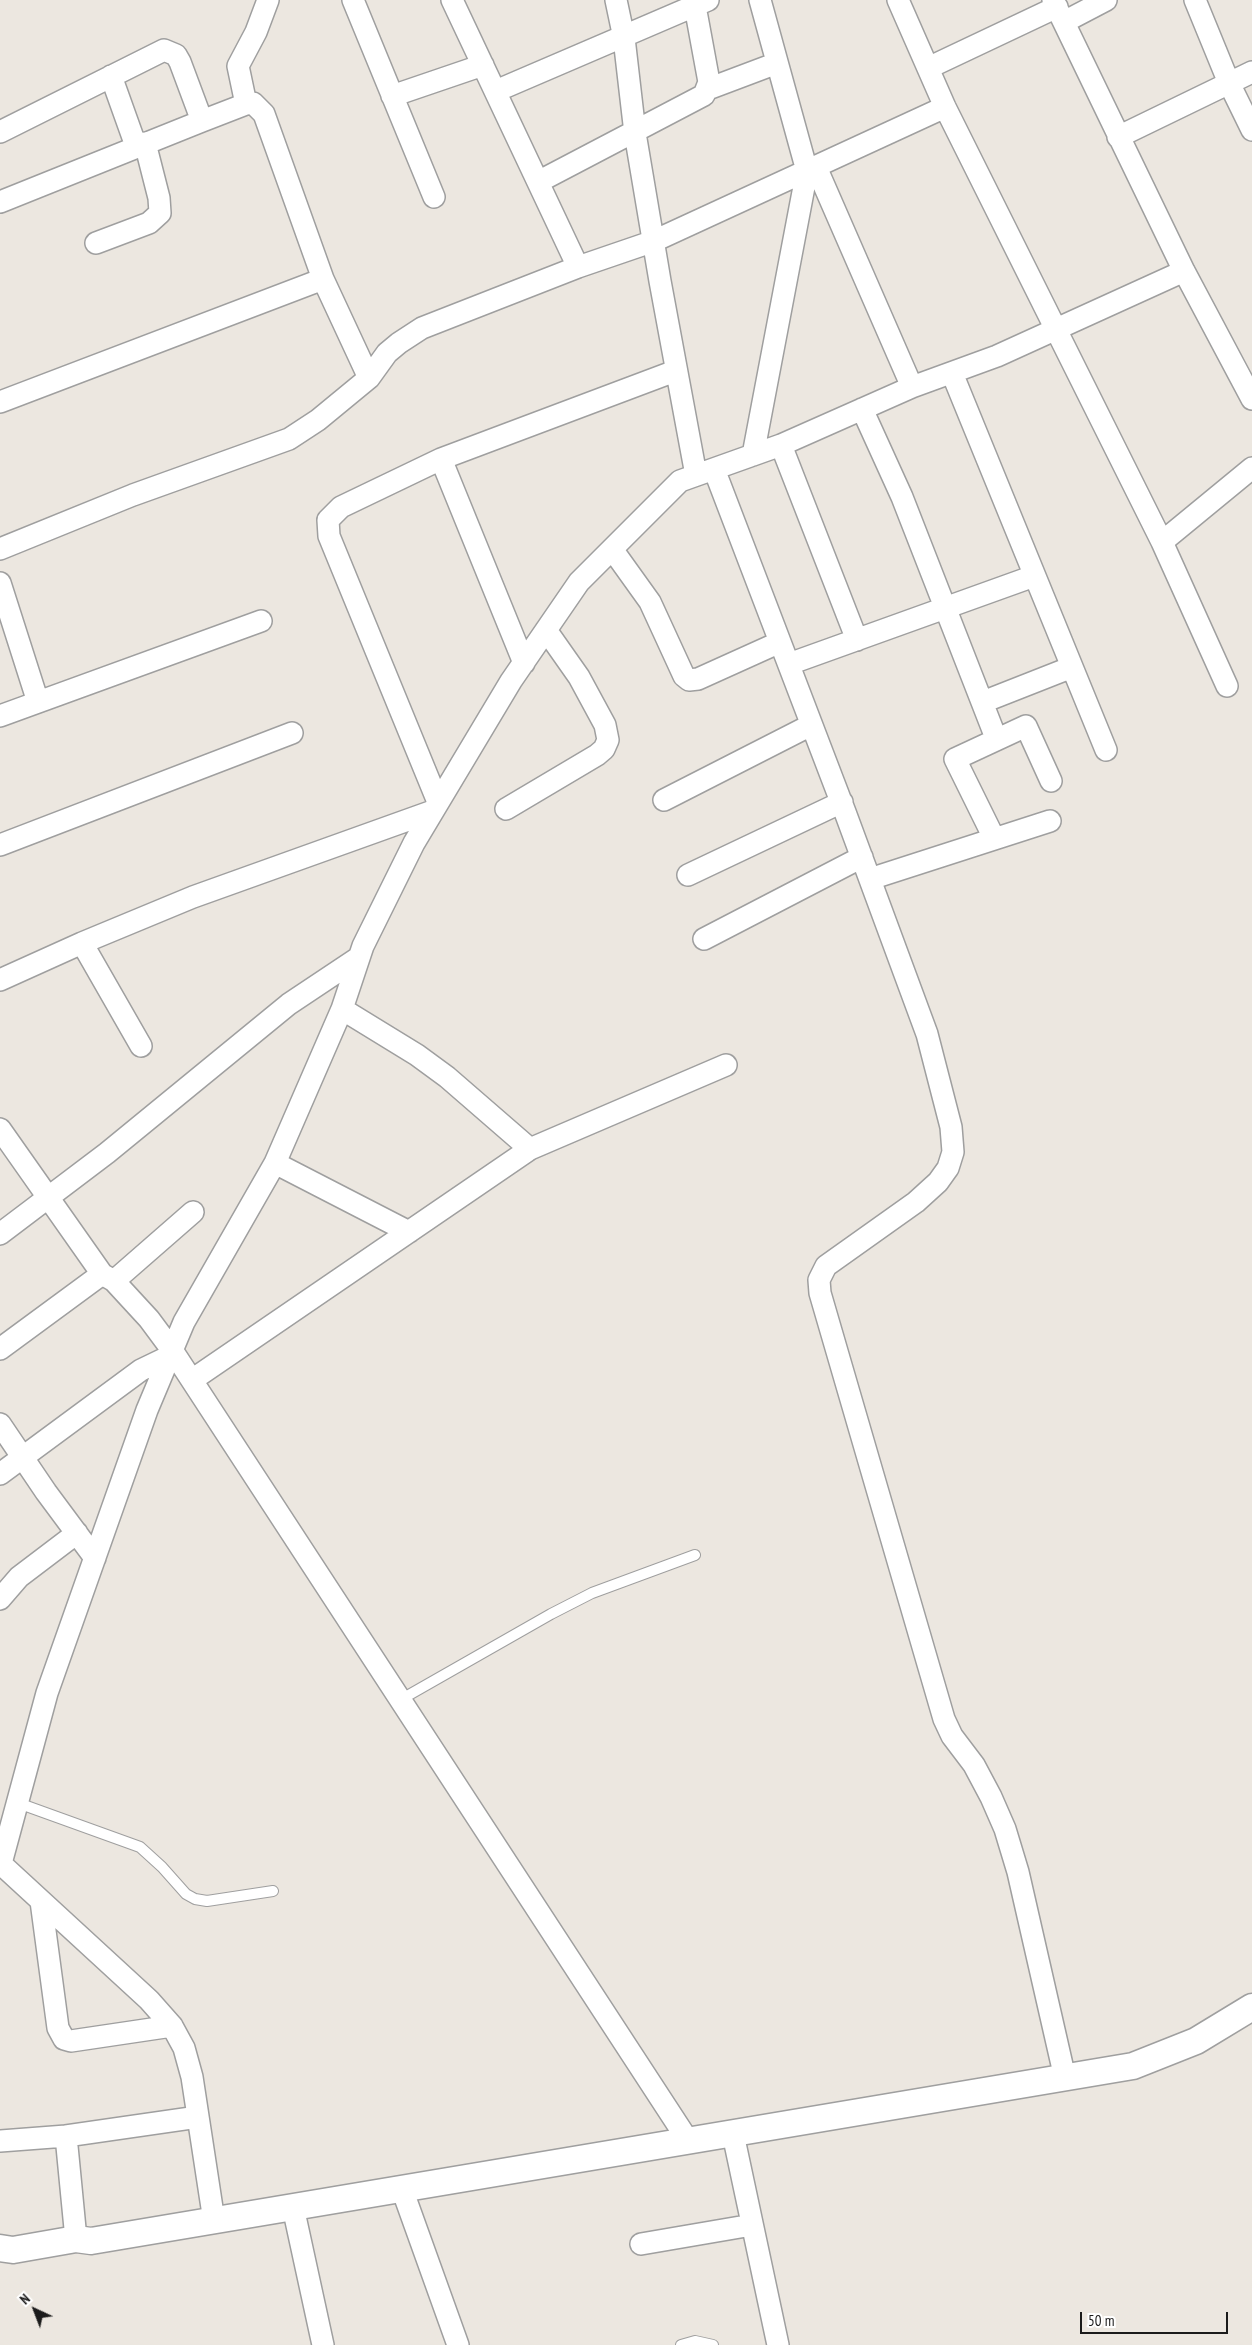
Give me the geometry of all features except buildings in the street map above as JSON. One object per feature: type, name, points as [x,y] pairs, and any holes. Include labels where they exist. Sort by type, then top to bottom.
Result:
[{"type":"street","points":[[246,104],[238,66],[256,32],[268,0]]},
{"type":"street","points":[[353,0],[434,197]]},
{"type":"street","points":[[452,0],[578,267]]},
{"type":"street","points":[[616,0],[624,38],[635,133],[675,371],[705,472],[780,642],[842,802],[927,1034],[951,1126],[954,1152],[948,1168],[938,1182],[916,1202],[826,1266],[819,1280],[820,1293],[941,1711],[952,1736],[974,1765],[991,1796],[1018,1872],[1065,2078]]},
{"type":"street","points":[[760,0],[777,63],[812,169],[912,387]]},
{"type":"street","points":[[898,0],[945,107],[1162,542],[1227,686]]},
{"type":"street","points":[[928,68],[1058,10],[1106,0]]},
{"type":"street","points":[[1195,0],[1229,83],[1252,130]]},
{"type":"street","points":[[496,91],[624,38],[702,3],[708,89]]},
{"type":"street","points":[[1058,10],[1184,272],[1252,399]]},
{"type":"street","points":[[0,132],[156,53],[171,51],[180,62],[202,120]]},
{"type":"street","points":[[538,182],[697,100],[708,89],[777,63]]},
{"type":"street","points":[[392,96],[483,65]]},
{"type":"street","points":[[1118,137],[1252,72]]},
{"type":"street","points":[[96,243],[149,222],[160,213],[159,198],[141,145],[111,76]]},
{"type":"street","points":[[0,202],[202,120],[246,104],[258,106],[264,114],[323,279],[369,378]]},
{"type":"street","points":[[0,549],[133,495],[289,438],[318,420],[369,378],[393,348],[422,328],[578,267],[654,241],[945,107]]},
{"type":"street","points":[[753,456],[812,169]]},
{"type":"street","points":[[214,2220],[192,2077],[184,2048],[172,2026],[149,2000],[0,1865],[47,1693],[147,1410],[184,1322],[274,1163],[342,1009],[358,958],[414,843],[524,663],[579,582],[680,481],[781,446],[912,387],[997,356],[1184,272]]},
{"type":"street","points":[[0,402],[323,279]]},
{"type":"street","points":[[436,807],[327,527],[328,520],[341,507],[441,459],[675,371]]},
{"type":"street","points":[[952,373],[1106,750]]},
{"type":"street","points":[[862,409],[902,497],[996,738]]},
{"type":"street","points":[[781,446],[857,640]]},
{"type":"street","points":[[441,459],[524,663]]},
{"type":"street","points":[[1162,542],[1252,468]]},
{"type":"street","points":[[612,549],[650,602],[684,676],[689,680],[698,679],[780,642]]},
{"type":"street","points":[[788,664],[1034,576]]},
{"type":"street","points":[[0,583],[38,702]]},
{"type":"street","points":[[0,716],[261,621]]},
{"type":"street","points":[[506,809],[597,755],[604,749],[608,740],[605,725],[579,677],[546,630]]},
{"type":"street","points":[[983,702],[1072,666]]},
{"type":"street","points":[[664,800],[811,726]]},
{"type":"street","points":[[994,838],[955,759],[996,738],[1026,726],[1052,781]]},
{"type":"street","points":[[0,845],[292,733]]},
{"type":"street","points":[[688,875],[842,802]]},
{"type":"street","points":[[0,980],[82,943],[193,897],[436,807]]},
{"type":"street","points":[[870,879],[1050,821]]},
{"type":"street","points":[[704,939],[862,857]]},
{"type":"street","points":[[82,943],[141,1046]]},
{"type":"street","points":[[0,1234],[107,1153],[289,1004],[358,958]]},
{"type":"street","points":[[342,1009],[417,1056],[447,1078],[530,1149]]},
{"type":"street","points":[[192,1380],[530,1149],[726,1066]]},
{"type":"street","points":[[0,1129],[108,1278],[149,1319],[171,1353],[192,1380],[689,2142]]},
{"type":"street","points":[[274,1163],[409,1232]]},
{"type":"street","points":[[0,1349],[108,1278],[193,1212]]},
{"type":"street","points":[[0,1474],[141,1370],[171,1353]]},
{"type":"street","points":[[0,1424],[95,1558]]},
{"type":"street","points":[[0,1599],[19,1577],[77,1534]]},
{"type":"street","points":[[40,1901],[58,2028],[64,2038],[71,2041],[172,2026]]},
{"type":"street","points":[[0,2248],[13,2250],[76,2239],[91,2241],[1133,2066],[1196,2041],[1252,2007]]},
{"type":"street","points":[[0,2141],[66,2136],[198,2117]]},
{"type":"street","points":[[733,2134],[778,2345]]},
{"type":"street","points":[[66,2136],[76,2239]]},
{"type":"street","points":[[402,2189],[458,2345]]},
{"type":"street","points":[[294,2207],[322,2345]]},
{"type":"street","points":[[641,2244],[752,2225]]},
{"type":"lane","points":[[400,1700],[551,1614],[592,1593],[695,1555]]},
{"type":"lane","points":[[18,1802],[140,1847],[162,1867],[186,1894],[195,1898],[207,1901],[273,1891]]},
{"type":"lane","points":[[681,2345],[695,2342],[713,2345]]}]
